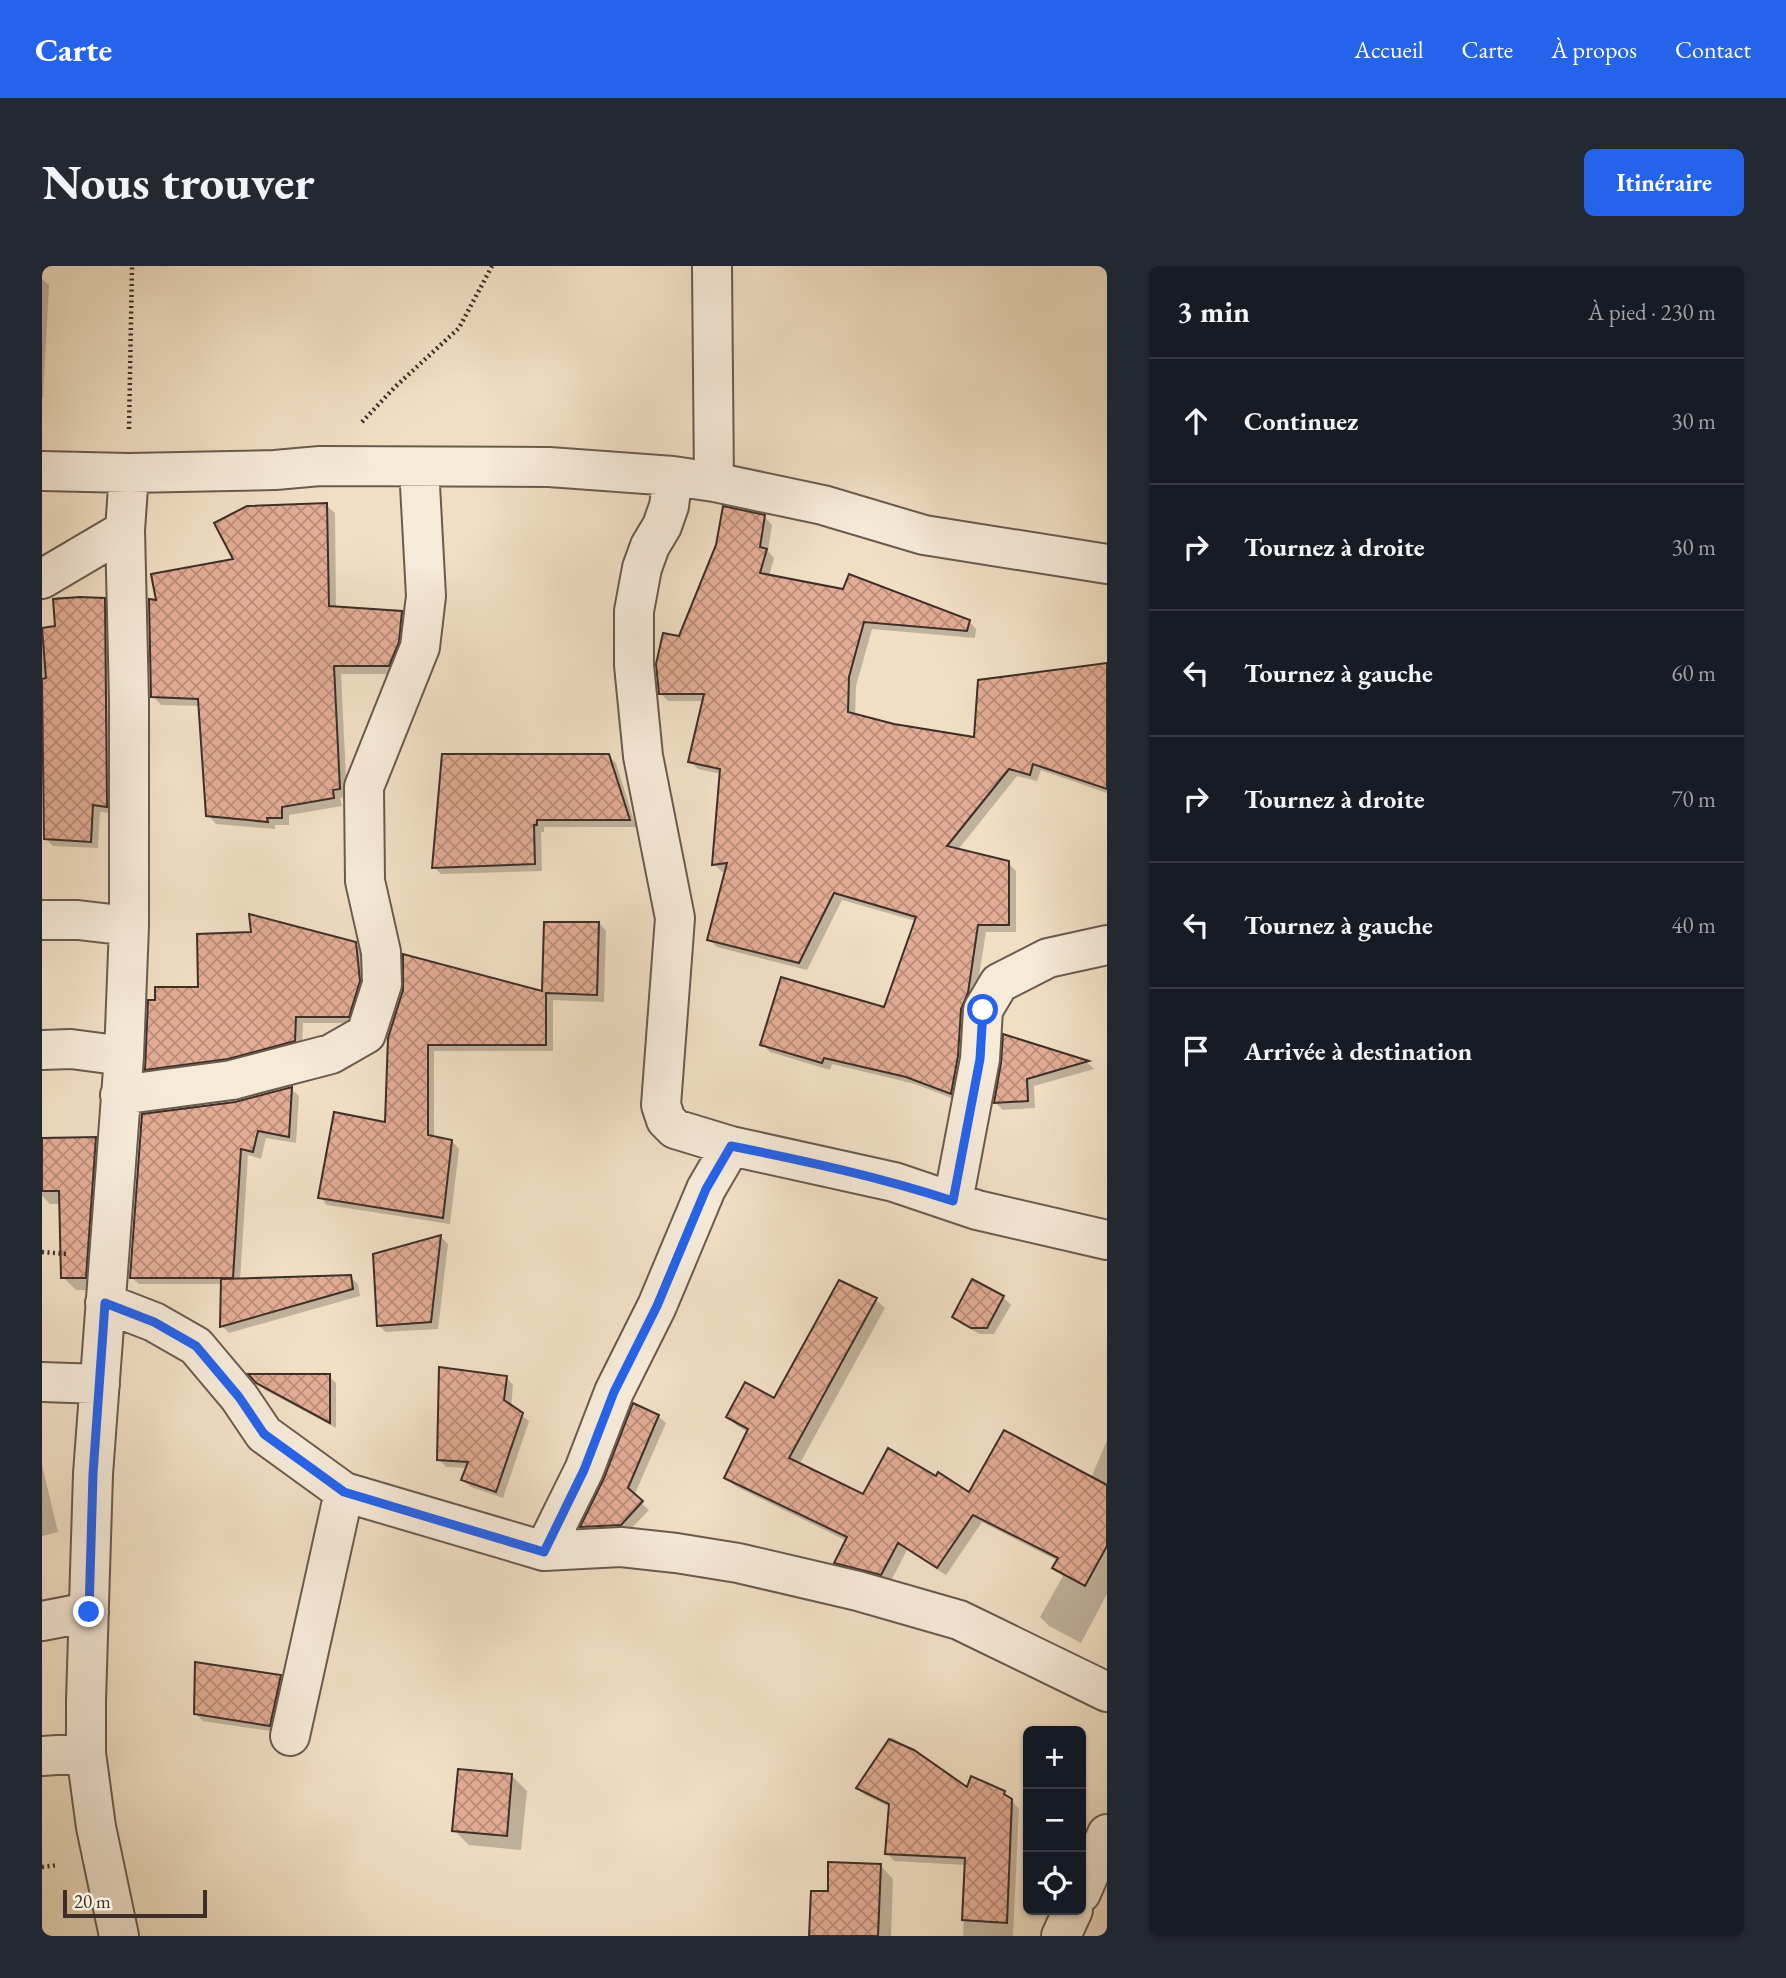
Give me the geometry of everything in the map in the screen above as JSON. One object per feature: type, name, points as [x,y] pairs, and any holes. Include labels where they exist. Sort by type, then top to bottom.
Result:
[{"type":"street","points":[[712,266],[714,482]]},
{"type":"street","points":[[42,471],[129,473],[275,470],[320,466],[549,467],[673,476],[823,505],[924,535],[1107,564]]},
{"type":"street","points":[[120,1095],[232,1080],[331,1054],[366,1034],[382,984],[381,952],[365,881],[364,788],[420,647],[426,596],[419,467]]},
{"type":"street","points":[[119,1936],[96,1827],[86,1753],[86,1701],[93,1474],[124,1056],[130,926],[130,701],[125,530],[129,473]]},
{"type":"street","points":[[673,476],[662,526],[650,546],[642,568],[634,611],[634,664],[643,756],[675,918],[662,1105],[666,1120],[675,1129],[731,1146],[858,1173],[977,1210],[1107,1240]]},
{"type":"street","points":[[42,579],[125,530]]},
{"type":"street","points":[[42,920],[78,920],[130,926]]},
{"type":"street","points":[[953,1201],[978,1070],[983,1010],[999,983],[1048,958],[1107,945]]},
{"type":"street","points":[[42,1050],[71,1049],[124,1056]]},
{"type":"street","points":[[544,1552],[584,1470],[614,1392],[657,1306],[706,1189],[731,1146]]},
{"type":"street","points":[[105,1303],[154,1322],[196,1346],[239,1397],[264,1434],[344,1492],[544,1552],[621,1548],[676,1553],[738,1563],[834,1586],[959,1620],[1107,1692]]},
{"type":"street","points":[[42,1382],[100,1384]]},
{"type":"street","points":[[289,1736],[344,1492]]},
{"type":"street","points":[[42,1621],[89,1612]]},
{"type":"street","points":[[42,1756],[86,1753]]},
{"type":"street","points":[[1086,1882],[1107,1834]]},
{"type":"street","points":[[1062,1936],[1071,1915]]},
{"type":"path","points":[[129,473],[132,266]]},
{"type":"path","points":[[320,466],[396,387],[459,328],[492,266]]},
{"type":"building","points":[[327,503],[329,606],[402,611],[399,642],[389,666],[334,666],[340,789],[333,790],[334,798],[282,807],[282,818],[267,818],[268,822],[206,816],[198,699],[151,697],[149,599],[156,600],[151,574],[233,559],[214,523],[247,506]]},
{"type":"building","points":[[723,506],[765,515],[760,547],[767,549],[760,573],[843,589],[849,574],[970,620],[967,631],[864,622],[849,677],[848,712],[894,724],[974,737],[978,680],[1107,663],[1107,789],[1033,764],[1030,775],[1009,769],[947,846],[1009,861],[1009,925],[978,925],[968,993],[961,1009],[958,1056],[951,1094],[906,1077],[824,1058],[822,1063],[760,1045],[781,977],[884,1007],[916,917],[834,893],[799,963],[707,940],[727,863],[712,865],[720,769],[688,762],[704,694],[659,694],[656,664],[663,633],[679,636],[716,545]]},
{"type":"building","points":[[105,598],[107,807],[93,805],[91,842],[44,839],[42,679],[46,678],[42,628],[55,626],[53,599]]},
{"type":"building","points":[[442,754],[609,754],[630,820],[537,820],[537,825],[534,825],[535,864],[432,868]]},
{"type":"building","points":[[249,914],[356,942],[360,981],[349,1017],[296,1017],[295,1041],[228,1059],[145,1070],[148,1000],[155,1000],[155,987],[198,987],[197,934],[251,932]]},
{"type":"building","points":[[544,922],[599,922],[597,995],[546,993],[546,1045],[428,1045],[428,1135],[452,1140],[443,1218],[318,1198],[334,1112],[385,1122],[388,1038],[403,990],[403,954],[542,991]]},
{"type":"building","points":[[1003,1034],[1089,1061],[1027,1079],[1028,1101],[994,1103]]},
{"type":"building","points":[[292,1087],[289,1137],[258,1131],[253,1152],[241,1149],[233,1278],[130,1278],[142,1114],[235,1102]]},
{"type":"building","points":[[96,1137],[86,1278],[61,1278],[59,1191],[42,1191],[42,1138]]},
{"type":"building","points":[[441,1235],[431,1322],[377,1326],[373,1254]]},
{"type":"building","points":[[351,1275],[353,1289],[220,1327],[221,1279]]},
{"type":"building","points":[[972,1279],[1004,1296],[987,1328],[971,1328],[952,1317]]},
{"type":"building","points":[[839,1280],[877,1298],[789,1458],[863,1494],[888,1448],[936,1476],[938,1472],[969,1492],[1004,1430],[1107,1485],[1107,1546],[1085,1586],[1052,1568],[1058,1558],[973,1515],[937,1568],[898,1543],[881,1575],[834,1563],[847,1537],[724,1478],[748,1429],[726,1417],[745,1382],[774,1398]]},
{"type":"building","points":[[439,1367],[507,1376],[504,1400],[523,1413],[496,1492],[461,1480],[468,1462],[437,1460]]},
{"type":"building","points":[[248,1374],[330,1374],[330,1423],[256,1383]]},
{"type":"building","points":[[633,1403],[659,1415],[628,1488],[643,1501],[621,1525],[580,1527],[604,1478]]},
{"type":"building","points":[[195,1662],[281,1675],[270,1726],[194,1714]]},
{"type":"building","points":[[889,1739],[914,1750],[967,1787],[971,1776],[1005,1791],[1004,1794],[1012,1799],[1007,1923],[962,1920],[965,1858],[885,1854],[889,1804],[856,1788]]},
{"type":"building","points":[[458,1769],[512,1774],[507,1836],[452,1831]]},
{"type":"building","points":[[828,1862],[881,1864],[878,1936],[809,1936],[811,1891],[828,1891]]},
{"type":"route","points":[[89,1612],[93,1474],[105,1303],[154,1322],[196,1346],[239,1397],[264,1434],[344,1492],[544,1552],[584,1470],[614,1392],[657,1306],[706,1189],[731,1146],[822,1164],[894,1182],[953,1201],[980,1059],[983,1010]]}]
